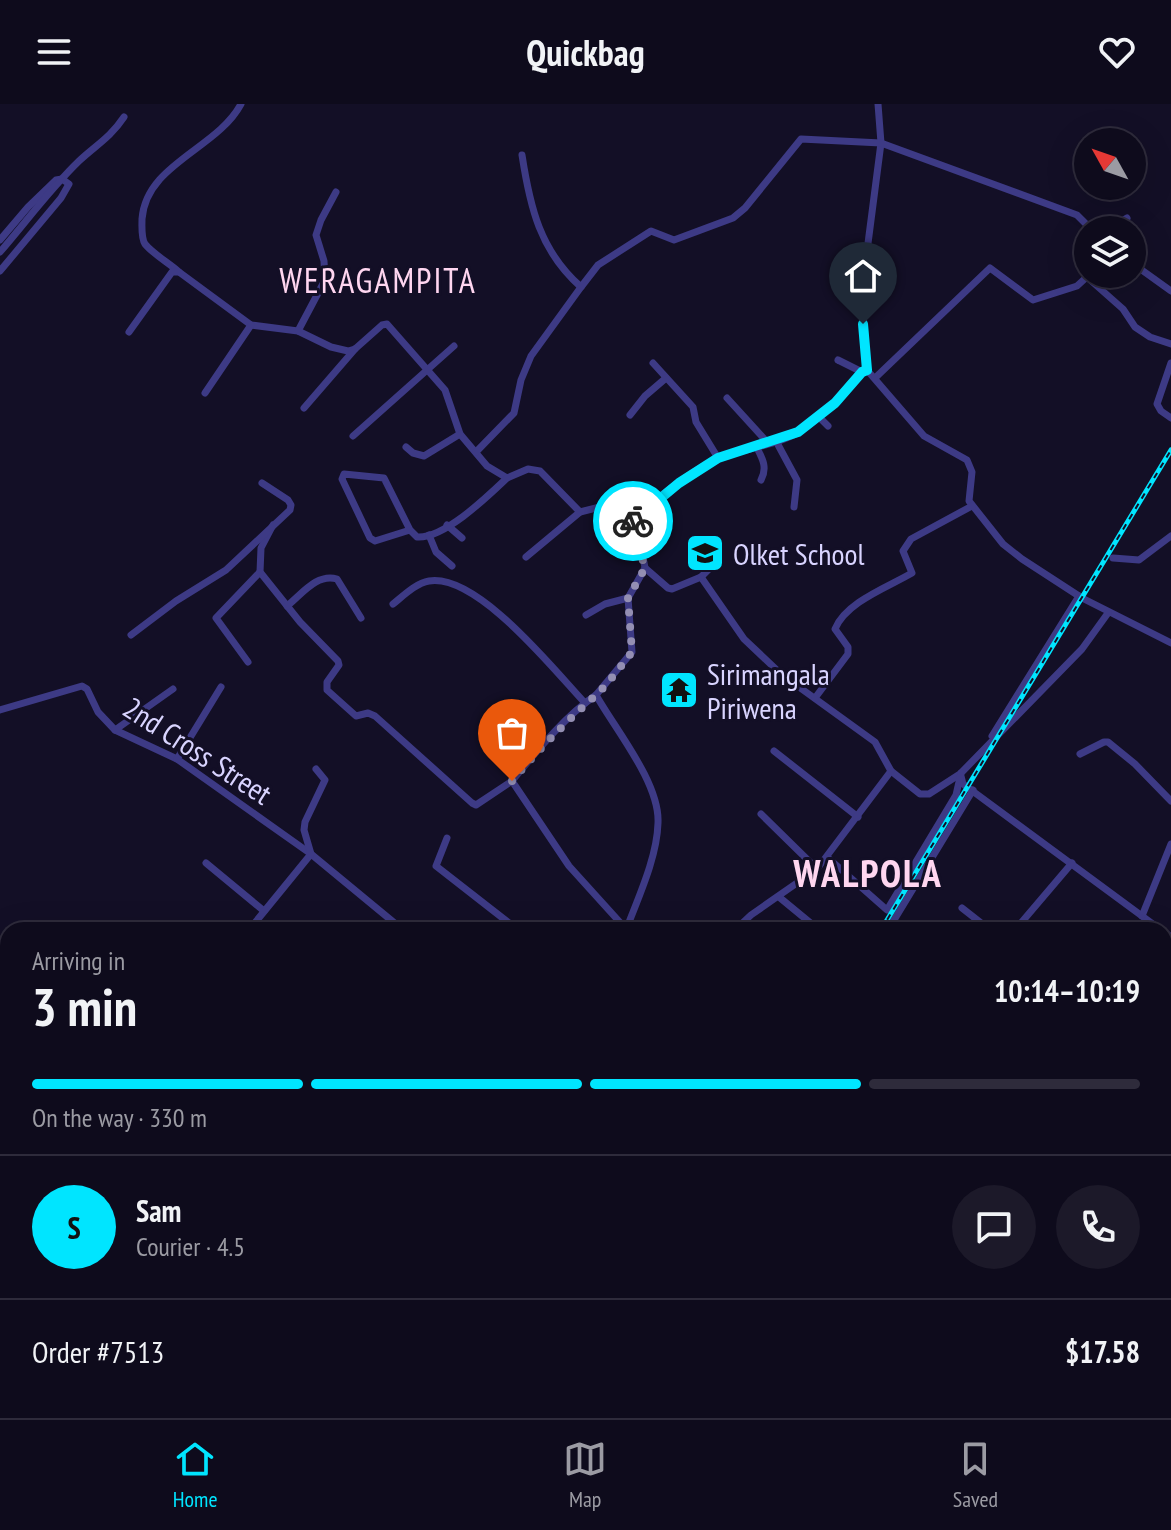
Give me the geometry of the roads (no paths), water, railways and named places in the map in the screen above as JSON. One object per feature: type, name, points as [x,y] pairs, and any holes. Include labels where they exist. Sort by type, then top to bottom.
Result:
[{"type":"street","points":[[241,104],[234,118],[220,133],[165,174],[151,189],[143,206],[144,243],[251,325],[298,331],[331,347],[348,351],[355,349]]},
{"type":"street","points":[[626,532],[647,508],[718,458],[798,432],[835,403],[864,371],[867,251],[881,143],[878,104]]},
{"type":"street","points":[[0,252],[62,179],[112,134],[124,117]]},
{"type":"street","points":[[476,452],[514,413],[521,380],[531,356],[598,265],[651,231],[674,240],[733,218],[756,197],[798,140],[881,143],[1078,216]]},
{"type":"street","points":[[522,155],[535,222],[562,270],[581,287]]},
{"type":"street","points":[[0,240],[56,180],[62,179],[69,184],[61,198],[0,271]]},
{"type":"street","points":[[298,331],[325,280],[324,261],[316,235],[336,192]]},
{"type":"street","points":[[875,378],[990,268],[1033,300],[1074,287]]},
{"type":"street","points":[[129,332],[172,272],[179,272]]},
{"type":"street","points":[[1146,273],[1171,291]]},
{"type":"street","points":[[1101,288],[1123,309],[1135,327],[1150,337],[1171,344]]},
{"type":"street","points":[[304,408],[355,349],[387,324],[445,390],[460,434],[487,466],[507,478]]},
{"type":"street","points":[[205,393],[251,325]]},
{"type":"street","points":[[353,436],[454,346]]},
{"type":"street","points":[[838,360],[875,378],[924,436],[967,460],[972,472],[969,501],[1003,544],[1079,596],[1171,643]]},
{"type":"street","points":[[653,363],[693,407],[696,422],[718,458]]},
{"type":"street","points":[[1171,363],[1157,404],[1171,418]]},
{"type":"street","points":[[630,415],[645,396],[666,378]]},
{"type":"street","points":[[727,398],[772,442],[797,480],[794,507]]},
{"type":"street","points":[[818,416],[828,426]]},
{"type":"street","points":[[406,447],[424,456],[460,434]]},
{"type":"street","points":[[756,446],[765,472],[761,480]]},
{"type":"street","points":[[410,530],[381,541],[370,538],[342,479],[344,474],[384,478],[410,530],[417,537],[429,535],[475,510],[507,478],[528,469],[540,471],[580,512]]},
{"type":"street","points":[[131,635],[176,601],[226,570],[290,510],[288,500],[262,483]]},
{"type":"street","points":[[273,525],[261,548],[260,572],[338,661],[339,665],[326,687],[356,716],[368,713],[375,716],[476,805],[512,781],[596,695],[632,652],[628,598],[645,568],[617,517],[604,506],[580,512],[526,557]]},
{"type":"street","points":[[815,698],[848,654],[848,647],[835,629],[836,625],[852,608],[912,573],[903,551],[911,539],[972,506]]},
{"type":"street","points":[[447,525],[462,538]]},
{"type":"street","points":[[429,535],[436,552],[452,566]]},
{"type":"street","points":[[1113,558],[1139,560],[1171,536]]},
{"type":"street","points":[[645,568],[672,589],[701,577],[720,558]]},
{"type":"street","points":[[248,662],[216,618],[260,572]]},
{"type":"street","points":[[287,606],[320,578],[328,577],[337,579],[361,618]]},
{"type":"street","points":[[701,577],[744,639],[781,674],[875,742],[891,771],[920,794],[929,794],[960,774],[1082,649],[1108,613]]},
{"type":"street","points":[[393,604],[416,586],[429,581],[465,589],[478,596],[510,624],[585,703]]},
{"type":"street","points":[[827,857],[887,910],[956,795],[960,774],[985,747],[1079,596]]},
{"type":"street","points":[[586,615],[605,604],[628,598]]},
{"type":"street","name":"2nd Cross Street","points":[[0,710],[82,686],[87,689],[98,712],[115,730],[177,759],[311,854],[393,922]]},
{"type":"street","points":[[177,759],[221,687]]},
{"type":"street","points":[[115,730],[173,689]]},
{"type":"street","points":[[596,695],[635,754],[652,792],[659,821],[647,874],[629,922]]},
{"type":"street","points":[[1080,754],[1108,742],[1171,801]]},
{"type":"street","points":[[774,751],[858,817]]},
{"type":"street","points":[[255,922],[311,854],[304,830],[305,822],[325,780],[316,769]]},
{"type":"street","points":[[744,922],[817,869],[891,771]]},
{"type":"street","points":[[960,774],[963,784],[1149,922]]},
{"type":"street","points":[[512,781],[569,866],[619,922]]},
{"type":"street","points":[[893,922],[973,790]]},
{"type":"street","points":[[761,814],[817,869]]},
{"type":"street","points":[[447,838],[436,866],[508,922]]},
{"type":"street","points":[[1142,916],[1171,844]]},
{"type":"street","points":[[206,863],[264,911]]},
{"type":"street","points":[[1022,922],[1072,863]]},
{"type":"street","points":[[779,897],[809,922]]},
{"type":"street","points":[[962,908],[980,922]]},
{"type":"railway","points":[[886,922],[1171,450]]},
{"type":"place","name":"Olket School","points":[[705,553]]},
{"type":"place","name":"Sirimangala Piriwena","points":[[679,690]]},
{"type":"district","name":"WERAGAMPITA","points":[[378,280]]},
{"type":"district","name":"WALPOLA","points":[[868,872]]}]
